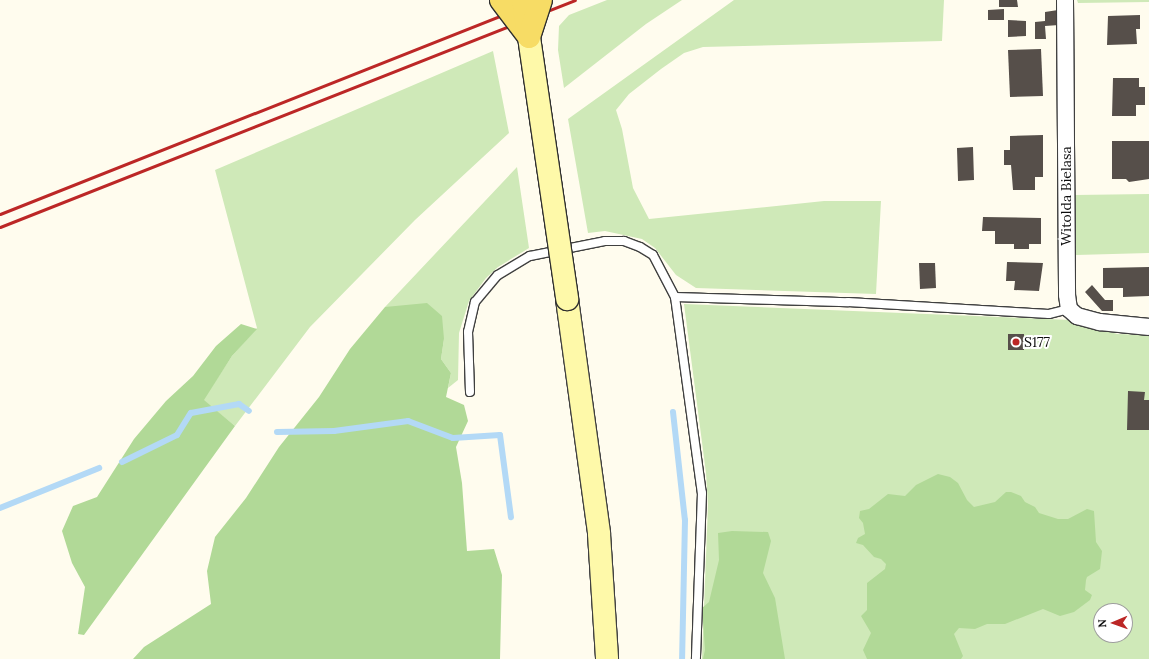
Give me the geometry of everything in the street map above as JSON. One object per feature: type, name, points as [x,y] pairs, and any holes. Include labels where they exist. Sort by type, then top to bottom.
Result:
[{"type":"main road","points":[[501,0],[529,37]]},
{"type":"main road","points":[[523,0],[567,299],[599,534],[607,659]]},
{"type":"main road","points":[[529,37],[541,0]]},
{"type":"street","name":"Witolda Bielasa","points":[[1065,0],[1067,295],[1069,309]]},
{"type":"street","points":[[1069,309],[1077,316],[1100,322],[1149,327]]},
{"type":"lane","points":[[470,392],[468,332],[475,302],[498,275],[530,256],[588,243],[624,241],[640,246],[653,255],[675,297],[702,494],[696,659]]},
{"type":"lane","points":[[675,297],[848,302],[1042,314],[1069,309]]},
{"type":"green space","points":[[607,0],[682,0],[646,24],[564,88],[558,50],[559,26],[569,15]]},
{"type":"green space","points":[[734,0],[944,0],[942,41],[703,47],[684,53],[661,69],[629,94],[616,110],[622,129],[633,188],[649,219],[824,201],[881,201],[876,294],[696,288],[676,275],[655,248],[642,239],[605,231],[588,233],[568,119]]},
{"type":"green space","points":[[1077,0],[1149,0],[1149,2],[1078,3]]},
{"type":"green space","points":[[493,51],[509,133],[415,220],[310,327],[235,426],[203,400],[232,356],[257,328],[215,170]]},
{"type":"green space","points":[[517,167],[529,248],[498,267],[486,278],[469,301],[459,333],[458,380],[448,388],[451,373],[441,359],[444,339],[385,307]]},
{"type":"green space","points":[[1149,194],[1149,253],[1076,255],[1075,195]]},
{"type":"green space","points":[[427,303],[442,316],[444,339],[441,359],[451,373],[446,397],[464,405],[468,421],[456,447],[462,483],[467,551],[494,549],[502,575],[500,659],[133,659],[144,647],[211,604],[207,571],[215,537],[246,498],[279,447],[319,397],[350,349],[385,307]]},
{"type":"green space","points":[[684,304],[1071,320],[1117,334],[1149,335],[1149,659],[702,659],[708,505],[706,473]]},
{"type":"green space","points":[[241,324],[257,329],[232,356],[204,400],[235,426],[84,635],[78,634],[85,587],[72,563],[62,531],[73,506],[97,497],[134,439],[166,401],[193,376],[216,346]]},
{"type":"green space","points":[[938,474],[950,477],[958,483],[967,500],[974,507],[995,502],[1006,492],[1011,492],[1021,496],[1025,502],[1035,507],[1039,513],[1058,519],[1068,519],[1087,509],[1094,511],[1096,542],[1102,551],[1100,569],[1087,577],[1086,580],[1085,590],[1092,595],[1090,600],[1074,612],[1060,616],[1043,609],[1005,624],[987,624],[975,629],[959,628],[954,634],[963,656],[961,659],[867,659],[863,650],[871,633],[861,616],[867,610],[867,583],[885,569],[886,564],[881,559],[874,557],[863,545],[856,543],[858,538],[865,534],[863,523],[859,518],[860,511],[869,509],[888,494],[905,496],[916,485]]},
{"type":"green space","points":[[732,531],[768,532],[771,541],[763,573],[775,598],[785,659],[703,659],[705,650],[702,608],[709,602],[719,560],[718,533]]},
{"type":"building","points":[[999,0],[1017,0],[1018,7],[999,7]]},
{"type":"building","points":[[1004,9],[1004,20],[988,20],[988,10]]},
{"type":"building","points":[[1058,10],[1059,25],[1045,26],[1046,39],[1035,39],[1035,22],[1045,21],[1045,12]]},
{"type":"building","points":[[1140,15],[1140,29],[1136,29],[1137,44],[1107,45],[1108,16]]},
{"type":"building","points":[[1008,20],[1026,21],[1026,36],[1008,37]]},
{"type":"building","points":[[1041,49],[1043,96],[1010,97],[1008,50]]},
{"type":"building","points":[[1113,78],[1139,78],[1139,87],[1145,87],[1145,105],[1136,105],[1136,116],[1112,116]]},
{"type":"building","points":[[1043,135],[1043,177],[1035,177],[1035,190],[1013,190],[1011,165],[1004,165],[1004,150],[1010,150],[1010,136]]},
{"type":"building","points":[[1112,141],[1149,141],[1149,179],[1129,182],[1126,179],[1112,179]]},
{"type":"building","points":[[973,147],[974,180],[958,181],[957,148]]},
{"type":"building","points":[[983,217],[1041,218],[1041,244],[1029,244],[1029,249],[1014,249],[1014,244],[995,244],[995,231],[982,231]]},
{"type":"building","points":[[1007,262],[1043,263],[1039,291],[1014,290],[1015,281],[1006,281]]},
{"type":"building","points":[[919,263],[935,263],[936,288],[920,289]]},
{"type":"building","points":[[1149,267],[1149,296],[1123,297],[1123,288],[1103,288],[1103,268]]},
{"type":"building","points":[[1092,285],[1105,300],[1113,300],[1113,311],[1102,311],[1085,292]]},
{"type":"building","name":"S177","points":[[1008,334],[1024,334],[1024,350],[1008,350]]},
{"type":"building","points":[[1128,391],[1145,392],[1144,400],[1149,400],[1149,430],[1127,430]]},
{"type":"waterway","points":[[122,462],[177,435],[191,413],[239,404],[249,411]]},
{"type":"waterway","points":[[673,412],[685,520],[682,659]]},
{"type":"waterway","points":[[277,432],[334,431],[408,421],[453,438],[500,435],[511,517]]},
{"type":"waterway","points":[[0,508],[99,468]]},
{"type":"railway","points":[[0,214],[540,0]]},
{"type":"railway","points":[[0,227],[575,0]]},
{"type":"place","name":"S177","points":[[1016,342]]}]
